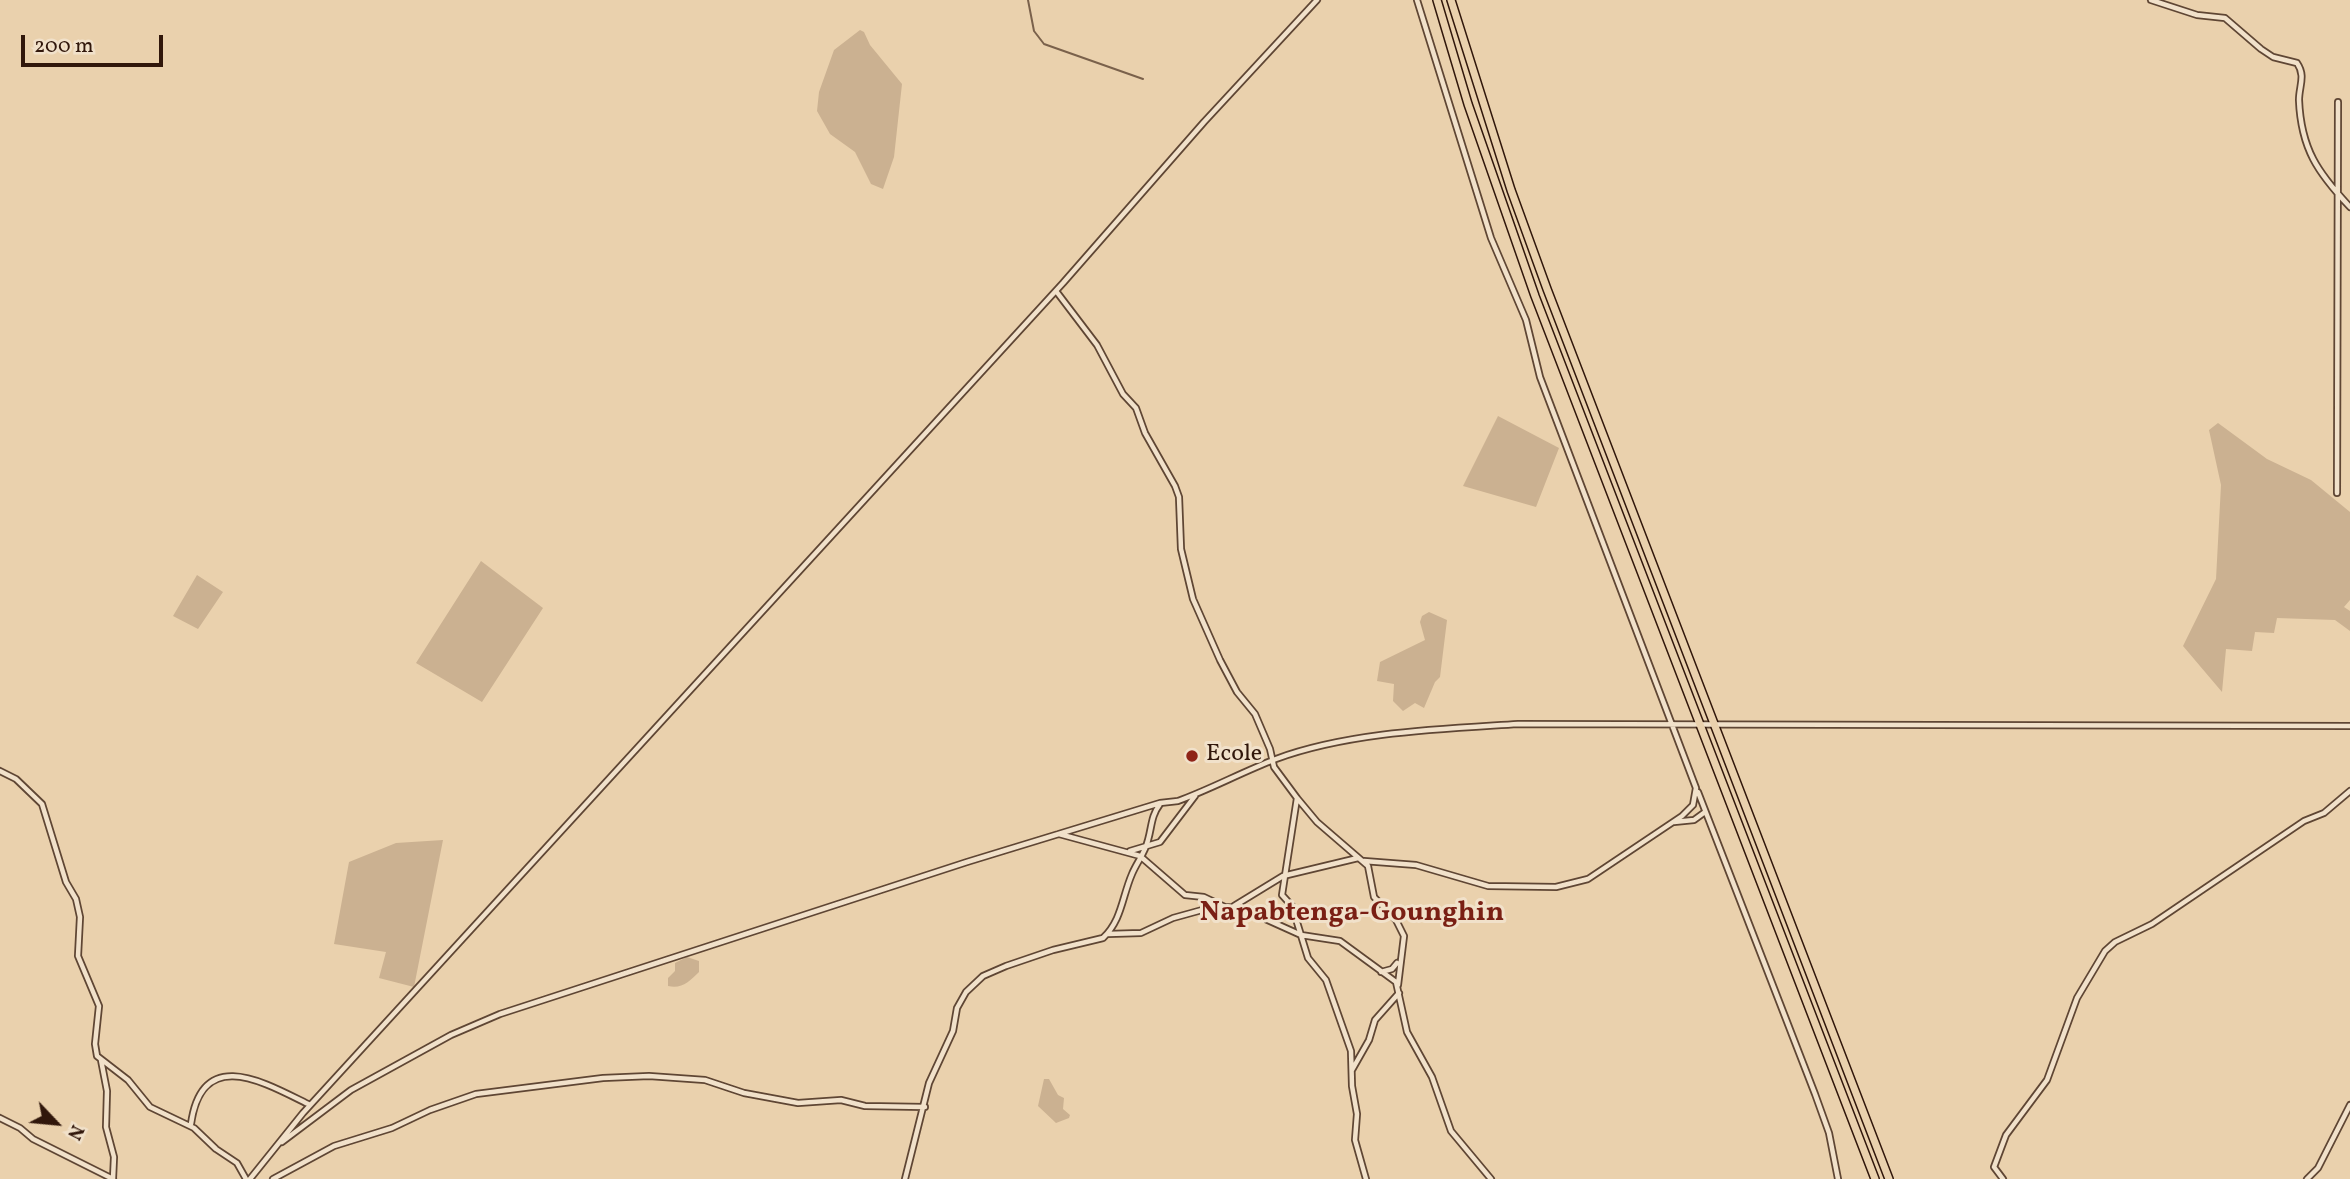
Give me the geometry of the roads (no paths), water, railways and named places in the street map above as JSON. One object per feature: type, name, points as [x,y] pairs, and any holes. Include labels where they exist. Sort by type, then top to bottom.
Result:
[{"type":"highway","points":[[1437,0],[1468,104],[1535,296],[1875,1179]]},
{"type":"highway","points":[[1451,0],[1511,190],[1889,1179]]},
{"type":"street","points":[[101,1060],[128,1080],[150,1107],[191,1125],[216,1149],[237,1163],[248,1179],[282,1142],[310,1105],[1056,291],[1204,122],[1317,0]]},
{"type":"street","points":[[1417,0],[1491,238],[1526,320],[1540,377],[1815,1094],[1829,1133],[1838,1179]]},
{"type":"street","points":[[2151,0],[2197,15],[2225,18],[2267,53],[2297,63],[2303,76],[2299,100],[2310,156],[2350,207]]},
{"type":"street","points":[[2337,493],[2338,102]]},
{"type":"street","points":[[1056,291],[1097,345],[1122,394],[1136,408],[1145,433],[1175,486],[1179,497],[1181,549],[1192,599],[1237,692],[1255,713],[1272,761],[1297,798],[1317,821],[1362,859],[1374,897],[1402,931],[1404,940],[1398,960],[1398,985],[1407,1032],[1432,1077],[1451,1131],[1491,1179]]},
{"type":"street","points":[[282,1142],[351,1090],[451,1035],[500,1014],[1058,834],[1196,794],[1272,761],[1402,731],[1518,724],[2350,726]]},
{"type":"street","points":[[0,771],[16,779],[42,804],[66,882],[79,913],[78,956],[99,1006],[95,1049],[101,1060],[107,1091],[106,1127],[114,1157],[113,1179],[33,1139],[20,1128],[0,1118]]},
{"type":"street","points":[[1233,906],[1283,876],[1362,859],[1416,865],[1488,886],[1556,887],[1588,878],[1673,822],[1693,805],[1696,788]]},
{"type":"street","points":[[2003,1179],[1994,1167],[2006,1135],[2047,1080],[2077,998],[2105,951],[2115,942],[2152,924],[2297,826],[2324,813],[2350,791]]},
{"type":"street","points":[[1126,852],[1145,849],[1160,842],[1171,831],[1196,794]]},
{"type":"street","points":[[1297,798],[1282,895],[1292,906],[1308,958],[1326,980],[1350,1051],[1357,1115],[1355,1140],[1366,1179]]},
{"type":"street","points":[[1107,934],[1118,918],[1132,875],[1145,849],[1151,820],[1160,803]]},
{"type":"street","points":[[1673,822],[1694,820],[1705,812]]},
{"type":"street","points":[[1058,834],[1142,857],[1179,891],[1204,897],[1220,905]]},
{"type":"street","points":[[905,1179],[929,1083],[953,1031],[960,1000],[976,980],[1041,954],[1107,934],[1141,933],[1173,918],[1220,905],[1233,906],[1301,935],[1340,941],[1398,985]]},
{"type":"street","points":[[1380,972],[1392,969],[1398,960]]},
{"type":"street","points":[[1352,1070],[1376,1020],[1399,993]]},
{"type":"street","points":[[191,1125],[194,1103],[200,1093],[223,1076],[252,1077],[310,1105]]},
{"type":"street","points":[[273,1179],[334,1146],[393,1128],[430,1110],[476,1094],[603,1077],[649,1076],[705,1080],[744,1093],[797,1102],[831,1100],[865,1106],[925,1107]]},
{"type":"street","points":[[2307,1179],[2318,1168],[2350,1105]]},
{"type":"waterway","points":[[1028,0],[1034,31],[1044,44],[1143,79]]},
{"type":"place","name":"Ecole","points":[[1192,756]]},
{"type":"district","name":"Napabtenga-Gounghin","points":[[1352,915]]}]
